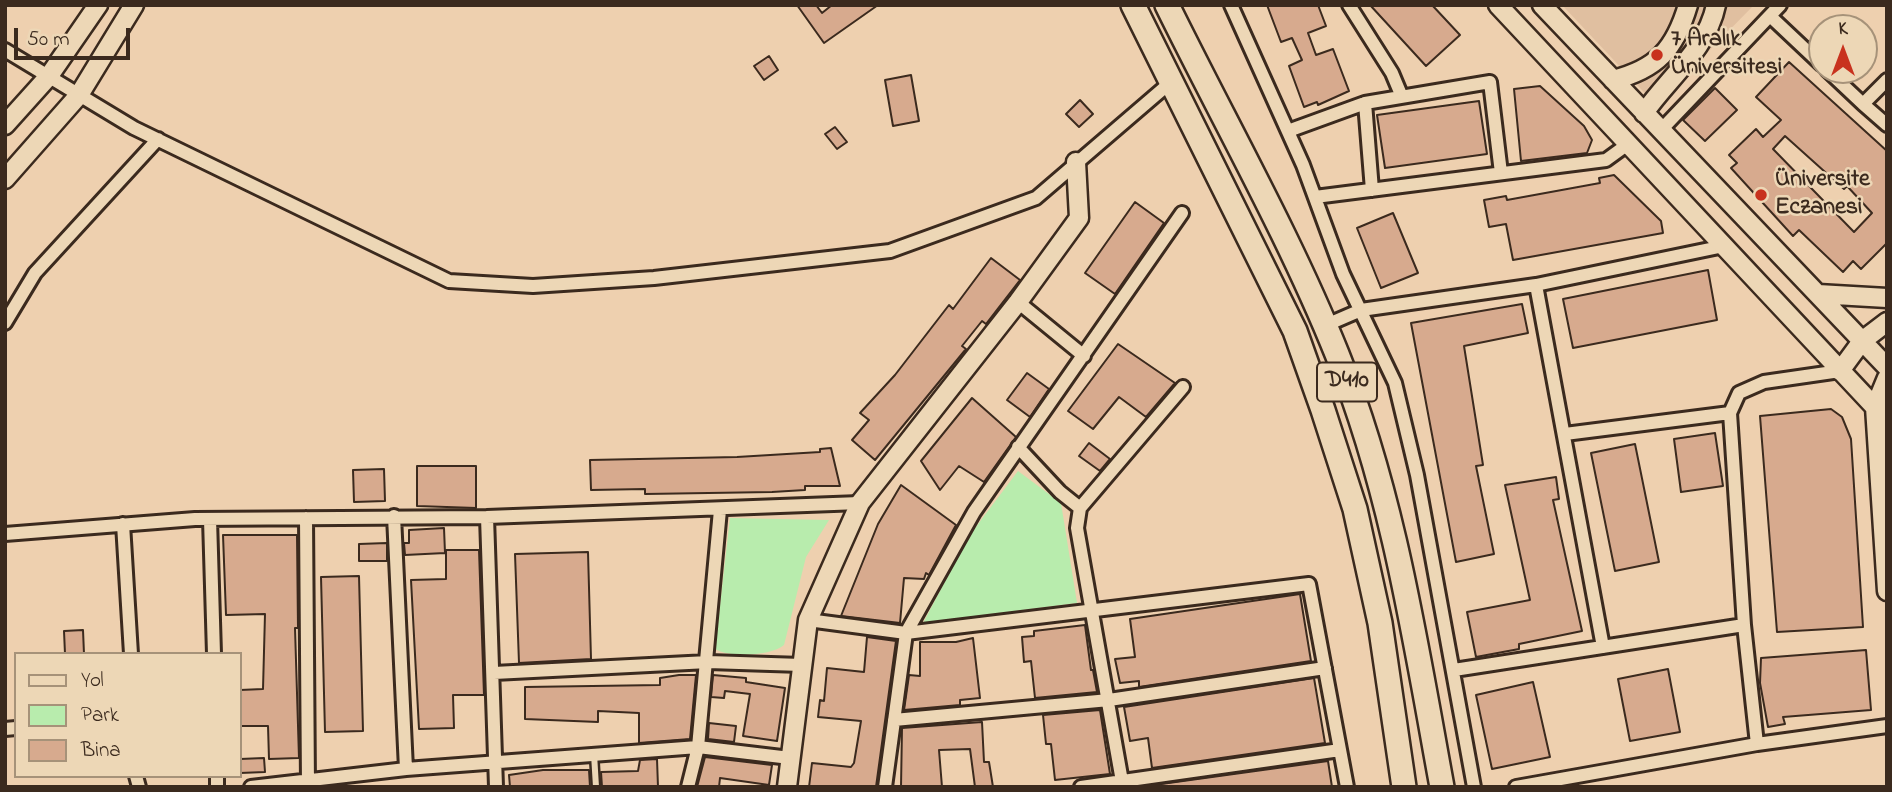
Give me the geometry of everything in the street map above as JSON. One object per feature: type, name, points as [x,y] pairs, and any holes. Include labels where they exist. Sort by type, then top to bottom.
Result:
[{"type":"highway","name":"D410","points":[[1133,5],[1295,331],[1323,410],[1355,509],[1380,624],[1404,787]]},
{"type":"highway","name":"D410","points":[[1167,5],[1338,355],[1390,514],[1442,787]]},
{"type":"street","points":[[5,125],[48,76],[98,5]]},
{"type":"street","points":[[5,179],[79,95],[134,5]]},
{"type":"street","points":[[1349,5],[1392,73],[1402,97]]},
{"type":"street","points":[[1499,5],[1881,414]]},
{"type":"street","points":[[1542,5],[1886,367],[1881,414],[1887,591]]},
{"type":"street","points":[[1613,80],[1642,72],[1654,63],[1673,43],[1688,5]]},
{"type":"street","points":[[1661,130],[1780,5]]},
{"type":"street","points":[[1236,7],[1315,197],[1343,274],[1395,383],[1417,475],[1475,787]]},
{"type":"street","points":[[1644,113],[1695,52],[1712,25],[1712,7]]},
{"type":"street","points":[[1770,16],[1808,52]]},
{"type":"street","points":[[5,50],[158,139],[449,281],[533,286],[653,278],[890,251],[1036,198],[1171,82]]},
{"type":"street","points":[[1863,104],[1887,80]]},
{"type":"street","points":[[1287,131],[1365,103],[1490,82],[1501,173]]},
{"type":"street","points":[[1842,84],[1887,125]]},
{"type":"street","points":[[1365,103],[1372,190]]},
{"type":"street","points":[[5,323],[36,273],[158,139]]},
{"type":"street","points":[[1315,197],[1606,160],[1628,144]]},
{"type":"street","points":[[787,787],[808,620],[860,503],[1018,302],[1079,218],[1076,162]]},
{"type":"street","points":[[885,787],[906,633],[974,512],[1182,213]]},
{"type":"street","points":[[1324,326],[1361,310],[1536,285],[1724,246]]},
{"type":"street","points":[[1536,285],[1603,647]]},
{"type":"street","points":[[1818,294],[1887,298]]},
{"type":"street","points":[[1018,302],[1084,356]]},
{"type":"street","points":[[1757,744],[1744,625],[1730,413],[1739,393],[1764,382],[1840,371],[1862,341],[1887,322]]},
{"type":"street","points":[[1122,784],[1077,528],[1080,508],[1183,387]]},
{"type":"street","points":[[1565,435],[1730,413]]},
{"type":"street","points":[[1018,447],[1059,492],[1080,508]]},
{"type":"street","points":[[5,534],[210,519],[487,517],[860,503]]},
{"type":"street","points":[[688,787],[698,747],[708,662],[720,510]]},
{"type":"street","points":[[394,516],[406,769]]},
{"type":"street","points":[[487,517],[496,787]]},
{"type":"street","points":[[306,518],[308,783]]},
{"type":"street","points":[[210,519],[214,652]]},
{"type":"street","points":[[123,524],[131,652]]},
{"type":"street","points":[[808,620],[906,633],[1310,584],[1347,787]]},
{"type":"street","points":[[1454,670],[1744,625]]},
{"type":"street","points":[[494,673],[708,662],[802,665]]},
{"type":"street","points":[[894,719],[1109,700],[1325,668]]},
{"type":"street","points":[[1516,787],[1757,744],[1887,726]]},
{"type":"street","points":[[251,787],[308,783],[406,769],[698,747],[790,758]]},
{"type":"street","points":[[1082,787],[1122,784],[1340,750]]},
{"type":"lane","points":[[594,754],[596,787]]},
{"type":"shaded area","name":"7 Aralık Üniversitesi","points":[[1562,5],[1754,5],[1656,105]]},
{"type":"green space","points":[[1018,471],[1061,503],[1077,603],[923,623],[969,536]]},
{"type":"green space","points":[[730,518],[829,520],[806,557],[784,645],[770,652],[740,655],[715,649]]},
{"type":"building","points":[[797,5],[816,5],[822,13],[832,5],[878,5],[824,43]]},
{"type":"building","points":[[1267,5],[1318,5],[1326,26],[1308,33],[1316,55],[1333,49],[1349,91],[1318,105],[1317,102],[1304,107],[1289,66],[1302,60],[1292,38],[1281,42]]},
{"type":"building","points":[[1370,5],[1432,5],[1460,35],[1426,66]]},
{"type":"building","points":[[769,56],[778,70],[764,80],[754,66]]},
{"type":"building","points":[[1789,62],[1808,79],[1808,84],[1813,84],[1887,151],[1887,243],[1861,269],[1853,261],[1843,272],[1799,230],[1793,236],[1731,168],[1737,163],[1729,155],[1756,129],[1763,137],[1781,120],[1756,97]],"holes":[[[1785,136],[1844,189],[1847,186],[1872,213],[1854,232],[1773,149]]]},
{"type":"building","points":[[911,75],[919,121],[893,126],[885,80]]},
{"type":"building","points":[[1540,86],[1584,126],[1592,140],[1587,153],[1521,161],[1514,89]]},
{"type":"building","points":[[1715,88],[1737,110],[1705,141],[1683,120]]},
{"type":"building","points":[[1080,100],[1093,114],[1079,127],[1066,114]]},
{"type":"building","points":[[1479,101],[1487,154],[1385,168],[1377,115]]},
{"type":"building","points":[[835,127],[847,142],[837,149],[825,134]]},
{"type":"building","points":[[1614,175],[1661,221],[1663,233],[1513,260],[1506,224],[1489,227],[1484,200],[1506,196],[1507,200],[1600,183],[1599,178]]},
{"type":"building","points":[[1135,202],[1164,223],[1115,294],[1085,273]]},
{"type":"building","points":[[1393,213],[1418,273],[1381,288],[1357,228]]},
{"type":"building","points":[[991,258],[1020,280],[986,324],[982,321],[962,346],[966,349],[875,460],[852,440],[869,420],[860,413],[895,375],[949,305],[953,309]]},
{"type":"building","points":[[1708,270],[1717,320],[1573,348],[1563,299]]},
{"type":"building","points":[[1522,304],[1528,333],[1464,346],[1483,465],[1476,466],[1494,554],[1456,562],[1411,323]]},
{"type":"building","points":[[1118,344],[1175,383],[1146,417],[1119,397],[1093,429],[1068,411]]},
{"type":"building","points":[[1027,373],[1049,389],[1030,417],[1007,400]]},
{"type":"building","points":[[972,398],[1016,437],[984,482],[959,466],[940,490],[921,461]]},
{"type":"building","points":[[1831,409],[1842,417],[1851,439],[1863,627],[1777,632],[1760,416]]},
{"type":"building","points":[[1715,433],[1723,486],[1681,492],[1674,439]]},
{"type":"building","points":[[1089,443],[1110,459],[1100,471],[1079,456]]},
{"type":"building","points":[[1635,444],[1659,562],[1615,571],[1591,453]]},
{"type":"building","points":[[831,448],[840,486],[805,486],[805,490],[772,492],[645,494],[645,489],[591,490],[590,460],[737,457],[820,452],[820,449]]},
{"type":"building","points":[[417,466],[476,466],[476,508],[417,506]]},
{"type":"building","points":[[384,469],[385,501],[354,502],[353,470]]},
{"type":"building","points":[[1556,477],[1559,499],[1553,500],[1582,631],[1519,644],[1519,649],[1476,657],[1467,612],[1530,600],[1505,485]]},
{"type":"building","points":[[901,485],[956,525],[929,575],[926,573],[924,579],[904,578],[900,623],[841,616],[878,524]]},
{"type":"building","points":[[444,528],[445,553],[405,555],[404,543],[409,543],[409,530]]},
{"type":"building","points":[[223,535],[297,535],[298,628],[295,628],[299,758],[269,759],[268,726],[242,726],[242,690],[263,689],[265,614],[226,615]]},
{"type":"building","points":[[387,543],[387,561],[359,561],[359,544]]},
{"type":"building","points":[[446,550],[479,550],[484,695],[453,695],[454,728],[419,729],[411,580],[446,579]]},
{"type":"building","points":[[588,552],[591,659],[519,663],[515,554]]},
{"type":"building","points":[[359,576],[363,731],[325,732],[321,577]]},
{"type":"building","points":[[1300,594],[1311,661],[1139,687],[1139,681],[1120,683],[1115,659],[1135,657],[1130,619]]},
{"type":"building","points":[[1085,625],[1097,692],[1035,698],[1031,661],[1024,662],[1022,637],[1034,636],[1034,631]]},
{"type":"building","points":[[83,630],[84,652],[65,652],[64,631]]},
{"type":"building","points":[[867,637],[896,641],[876,787],[809,787],[812,763],[851,767],[854,763],[861,721],[818,717],[820,700],[824,701],[827,668],[864,672]]},
{"type":"building","points":[[973,638],[980,698],[960,700],[960,705],[904,710],[909,675],[920,676],[920,642],[956,642]]},
{"type":"building","points":[[1866,650],[1871,710],[1783,717],[1785,724],[1768,727],[1760,683],[1761,658]]},
{"type":"building","points":[[1668,669],[1680,732],[1630,741],[1618,679]]},
{"type":"building","points":[[696,675],[690,739],[639,743],[639,713],[598,711],[598,722],[525,719],[525,687],[660,685],[660,678]]},
{"type":"building","points":[[713,675],[746,678],[746,682],[785,688],[777,741],[743,736],[750,694],[725,691],[724,698],[711,697]]},
{"type":"building","points":[[1314,678],[1325,743],[1152,768],[1148,738],[1130,741],[1124,707]]},
{"type":"building","points":[[1533,682],[1550,757],[1492,769],[1476,695]]},
{"type":"building","points":[[1100,710],[1110,774],[1055,780],[1051,744],[1046,744],[1043,715]]},
{"type":"building","points":[[982,722],[984,762],[989,762],[993,787],[975,787],[970,749],[939,750],[942,787],[901,787],[902,728]]},
{"type":"building","points":[[709,723],[736,726],[734,742],[708,739]]},
{"type":"building","points":[[705,757],[772,765],[769,785],[720,778],[719,787],[697,787]]},
{"type":"building","points":[[264,758],[265,772],[242,773],[242,759]]},
{"type":"building","points":[[657,759],[658,787],[602,787],[601,772],[638,771],[640,760]]},
{"type":"building","points":[[1328,761],[1332,787],[1154,787],[1154,785]]},
{"type":"building","points":[[543,770],[589,770],[590,787],[510,787],[509,775]]},
{"type":"place","name":"7 Aralık Üniversitesi","points":[[1657,55]]},
{"type":"place","name":"Üniversite Eczanesi","points":[[1761,195]]}]
